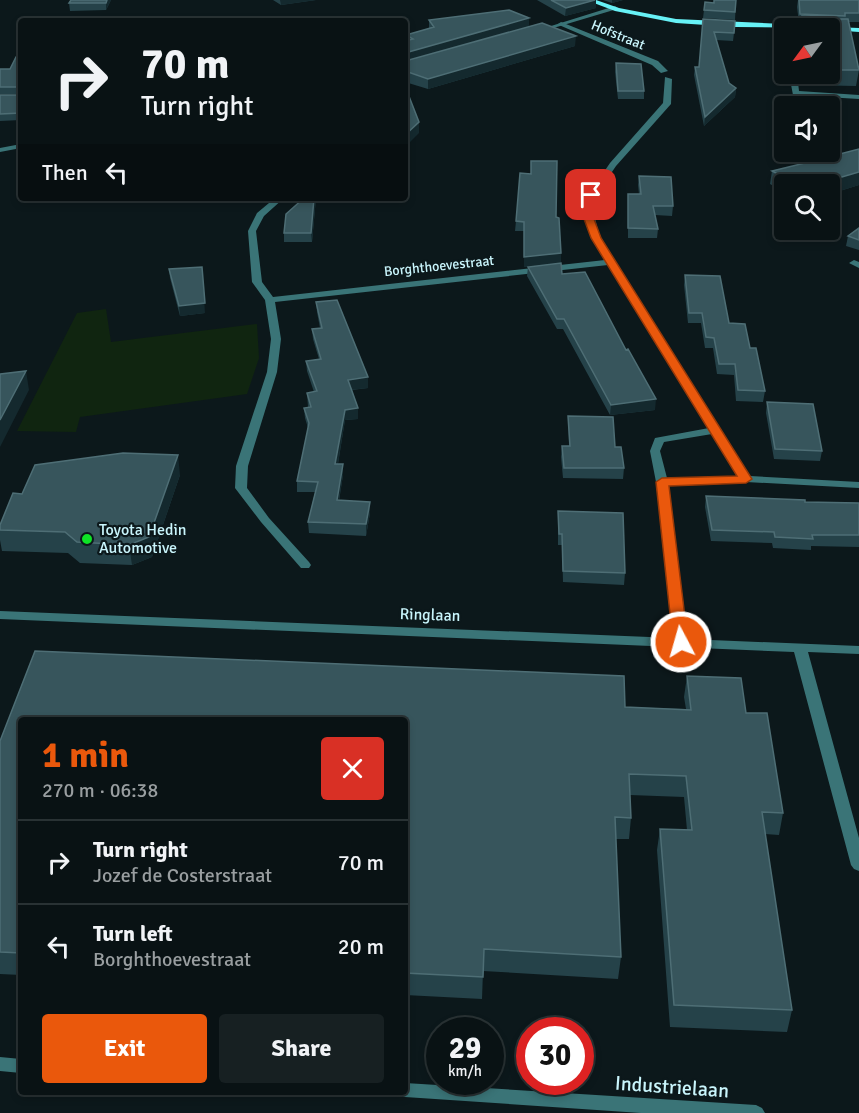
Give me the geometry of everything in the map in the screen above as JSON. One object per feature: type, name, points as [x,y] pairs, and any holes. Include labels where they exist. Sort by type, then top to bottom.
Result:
[{"type":"main road","points":[[589,0],[615,8],[672,19],[774,25]]},
{"type":"main road","points":[[840,29],[859,30]]},
{"type":"street","name":"Hofstraat","points":[[527,34],[615,8]]},
{"type":"street","name":"Hofstraat","points":[[561,24],[655,63],[666,75],[667,104],[647,123],[591,195],[589,219],[596,238],[611,262]]},
{"type":"street","points":[[795,84],[796,93],[859,97]]},
{"type":"street","points":[[0,150],[18,147]]},
{"type":"street","points":[[276,201],[260,215],[252,231],[257,282],[270,300],[276,339],[272,372],[242,466],[241,488],[305,566]]},
{"type":"street","points":[[611,262],[746,479]]},
{"type":"street","name":"Borghthoevestraat","points":[[270,300],[611,262]]},
{"type":"street","points":[[681,642],[662,482],[655,451],[659,440],[714,430]]},
{"type":"street","points":[[662,482],[746,479],[859,485]]},
{"type":"street","name":"Ringlaan","points":[[0,615],[859,650]]},
{"type":"street","points":[[800,648],[859,865]]},
{"type":"street","points":[[0,1064],[18,1066]]},
{"type":"street","name":"Industrielaan","points":[[408,1090],[756,1113]]},
{"type":"green space","points":[[106,309],[111,342],[257,324],[259,358],[247,394],[80,417],[76,432],[17,431],[77,313]]},
{"type":"building","points":[[71,0],[107,0],[106,3],[69,3]]},
{"type":"building","points":[[551,0],[595,0],[566,8]]},
{"type":"building","points":[[714,0],[736,0],[735,12],[704,10],[705,2],[714,3]]},
{"type":"building","points":[[799,0],[859,0],[859,13],[845,13],[845,16],[800,14]]},
{"type":"building","points":[[509,10],[529,18],[408,52],[408,40],[413,39],[408,34],[434,27],[429,20]]},
{"type":"building","points":[[802,16],[830,16],[831,18],[802,18]]},
{"type":"building","points":[[703,19],[735,21],[734,33],[714,32],[729,83],[736,88],[705,117],[695,67],[699,67]]},
{"type":"building","points":[[840,19],[848,19],[859,70],[840,70]]},
{"type":"building","points":[[542,23],[576,36],[428,79],[408,72],[408,60]]},
{"type":"building","points":[[18,57],[18,87],[0,87],[0,69],[10,69]]},
{"type":"building","points":[[616,63],[641,64],[644,91],[618,91]]},
{"type":"building","points":[[408,94],[419,122],[408,132]]},
{"type":"building","points":[[0,95],[18,95],[18,113],[0,114]]},
{"type":"building","points":[[859,149],[859,172],[840,178],[840,174],[778,174],[772,171],[809,162],[840,162],[840,154]]},
{"type":"building","points":[[531,161],[557,161],[556,217],[559,218],[561,253],[524,257],[524,222],[516,221],[520,173],[531,174]]},
{"type":"building","points":[[639,176],[671,177],[673,206],[653,206],[658,229],[628,228],[628,194],[641,194]]},
{"type":"building","points":[[301,201],[314,201],[311,233],[284,233],[286,214]]},
{"type":"building","points":[[859,228],[859,240],[848,236]]},
{"type":"building","points":[[561,263],[562,274],[585,272],[626,350],[628,349],[656,399],[611,405],[564,319],[557,319],[528,267]]},
{"type":"building","points":[[202,267],[205,303],[179,306],[169,269]]},
{"type":"building","points":[[685,275],[720,276],[729,323],[745,324],[750,348],[756,348],[765,391],[738,390],[735,364],[719,364],[714,338],[706,337],[702,313],[689,313]]},
{"type":"building","points":[[337,300],[368,377],[348,380],[358,408],[345,410],[335,464],[343,464],[337,500],[370,502],[366,524],[308,522],[318,482],[297,481],[309,423],[304,408],[311,407],[307,393],[317,391],[306,361],[321,359],[312,329],[322,328],[316,302]]},
{"type":"building","points":[[26,371],[0,420],[0,374]]},
{"type":"building","points":[[767,402],[813,404],[822,451],[775,449]]},
{"type":"building","points":[[568,416],[613,417],[615,447],[621,447],[624,468],[564,468],[562,446],[570,446]]},
{"type":"building","points":[[123,453],[178,455],[149,537],[129,545],[77,542],[65,532],[0,530],[13,493],[22,494],[35,465]]},
{"type":"building","points":[[706,496],[859,503],[859,535],[812,535],[813,539],[775,537],[774,532],[712,530]]},
{"type":"building","points":[[558,511],[623,513],[625,573],[563,571],[562,534],[559,534]]},
{"type":"building","points":[[35,651],[624,676],[625,707],[691,710],[687,676],[741,678],[746,713],[767,713],[783,813],[762,812],[792,1010],[674,1005],[660,829],[692,830],[686,776],[629,774],[631,818],[615,817],[621,957],[484,949],[483,977],[408,973],[408,717],[18,717],[18,953],[0,952],[0,741]]},
{"type":"place","name":"Toyota Hedin Automotive","points":[[87,539]]},
{"type":"route","points":[[591,195],[589,219],[596,238],[746,479],[662,482],[681,642]]}]
